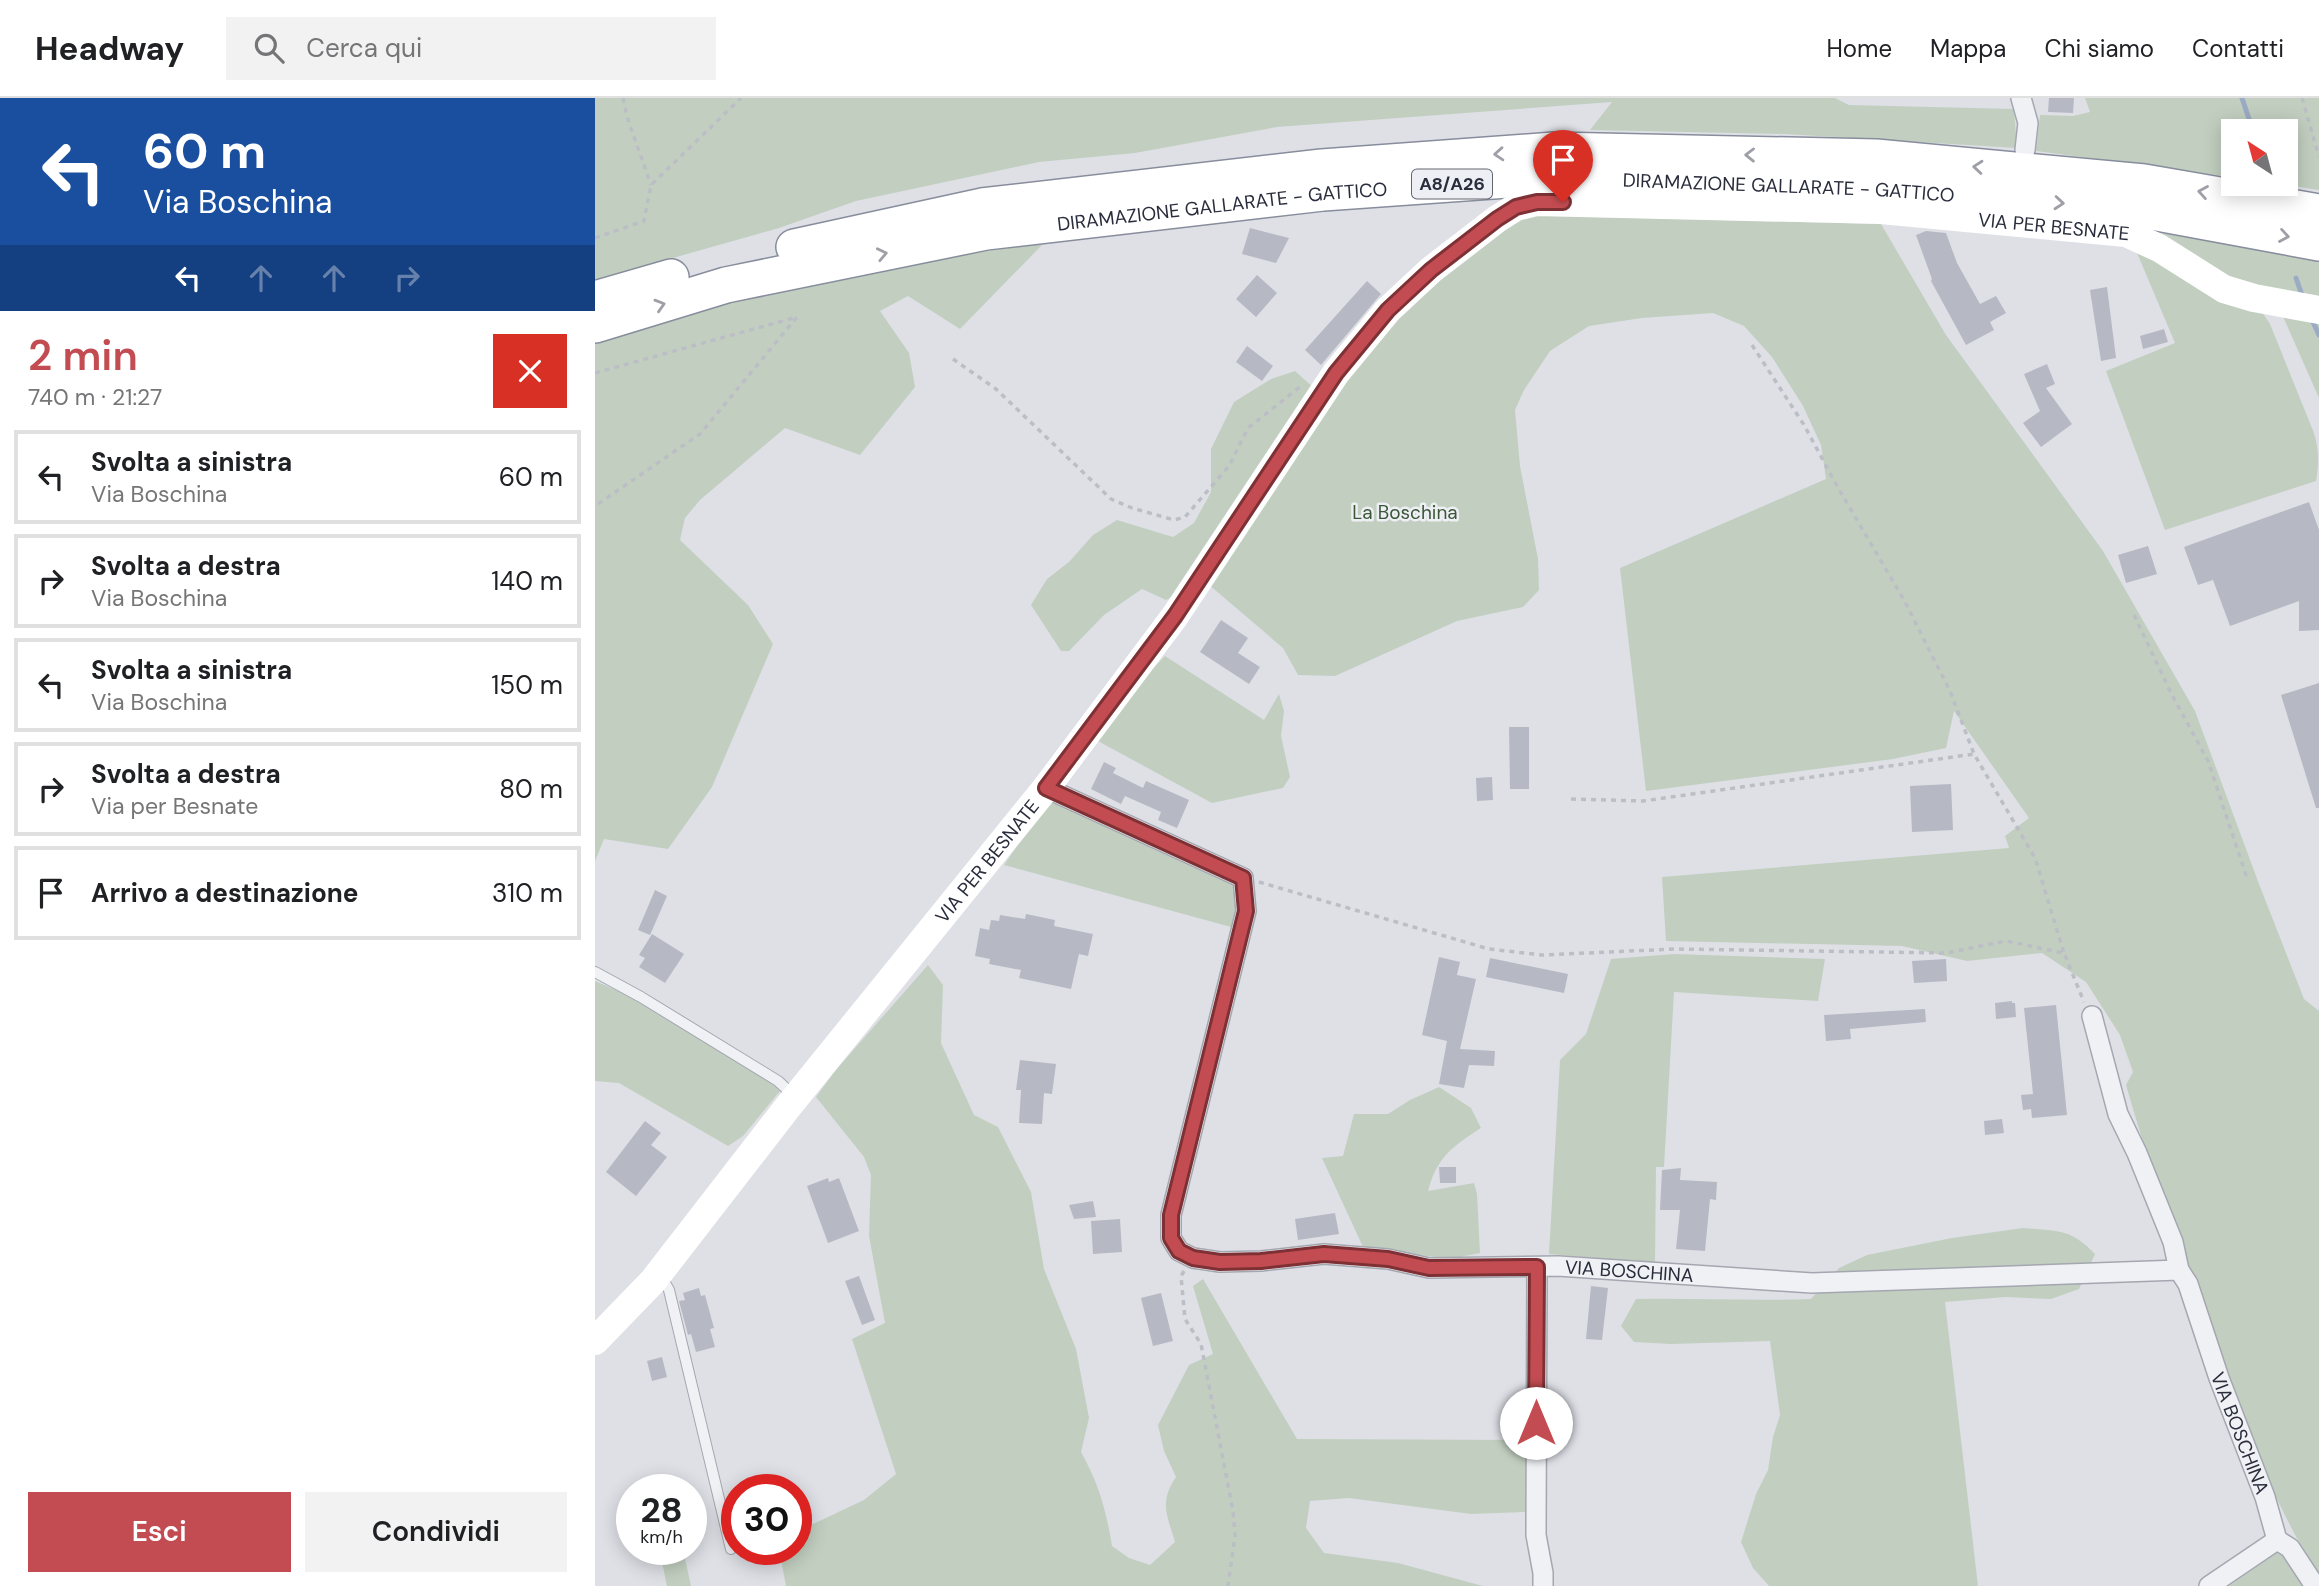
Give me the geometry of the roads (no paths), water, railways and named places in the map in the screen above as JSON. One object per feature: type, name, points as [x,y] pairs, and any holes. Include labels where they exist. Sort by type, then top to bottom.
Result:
[{"type":"highway","name":"DIRAMAZIONE GALLARATE - GATTICO","points":[[595,299],[723,262],[982,206],[1322,167],[1554,150],[1876,158],[2144,182],[2319,212]]},
{"type":"highway","name":"DIRAMAZIONE GALLARATE - GATTICO","points":[[595,325],[726,285],[986,232],[1322,194],[1552,177],[1879,188],[2141,210],[2319,243]]},
{"type":"street","points":[[2021,98],[2028,123],[2025,150]]},
{"type":"street","name":"VIA PER BESNATE","points":[[595,1341],[659,1273],[1046,788],[1175,616],[1331,381],[1388,310],[1431,270],[1516,207],[1537,202],[1881,210],[2010,216],[2126,233],[2159,248],[2224,289],[2254,298],[2319,310]]},
{"type":"street","name":"VIA BOSCHINA","points":[[1046,788],[1243,878],[1246,911],[1171,1215],[1171,1238],[1179,1251],[1193,1258],[1220,1262],[1261,1261],[1324,1254],[1388,1259],[1429,1268],[1559,1266],[1812,1283],[2179,1270]]},
{"type":"street","name":"VIA BOSCHINA","points":[[2092,1016],[2118,1114],[2173,1242],[2179,1270],[2188,1284],[2219,1378],[2265,1497],[2277,1540],[2290,1548],[2315,1586]]},
{"type":"street","points":[[1537,1267],[1536,1535],[1543,1586]]},
{"type":"street","points":[[2209,1586],[2277,1540]]},
{"type":"lane","points":[[595,972],[778,1081],[796,1098]]},
{"type":"lane","points":[[659,1273],[669,1290],[721,1507]]},
{"type":"waterway","points":[[2242,98],[2249,119]]},
{"type":"waterway","points":[[2296,278],[2303,298]]},
{"type":"waterway","points":[[2312,320],[2319,335]]},
{"type":"park label","name":"La Boschina","points":[[1405,512]]}]
